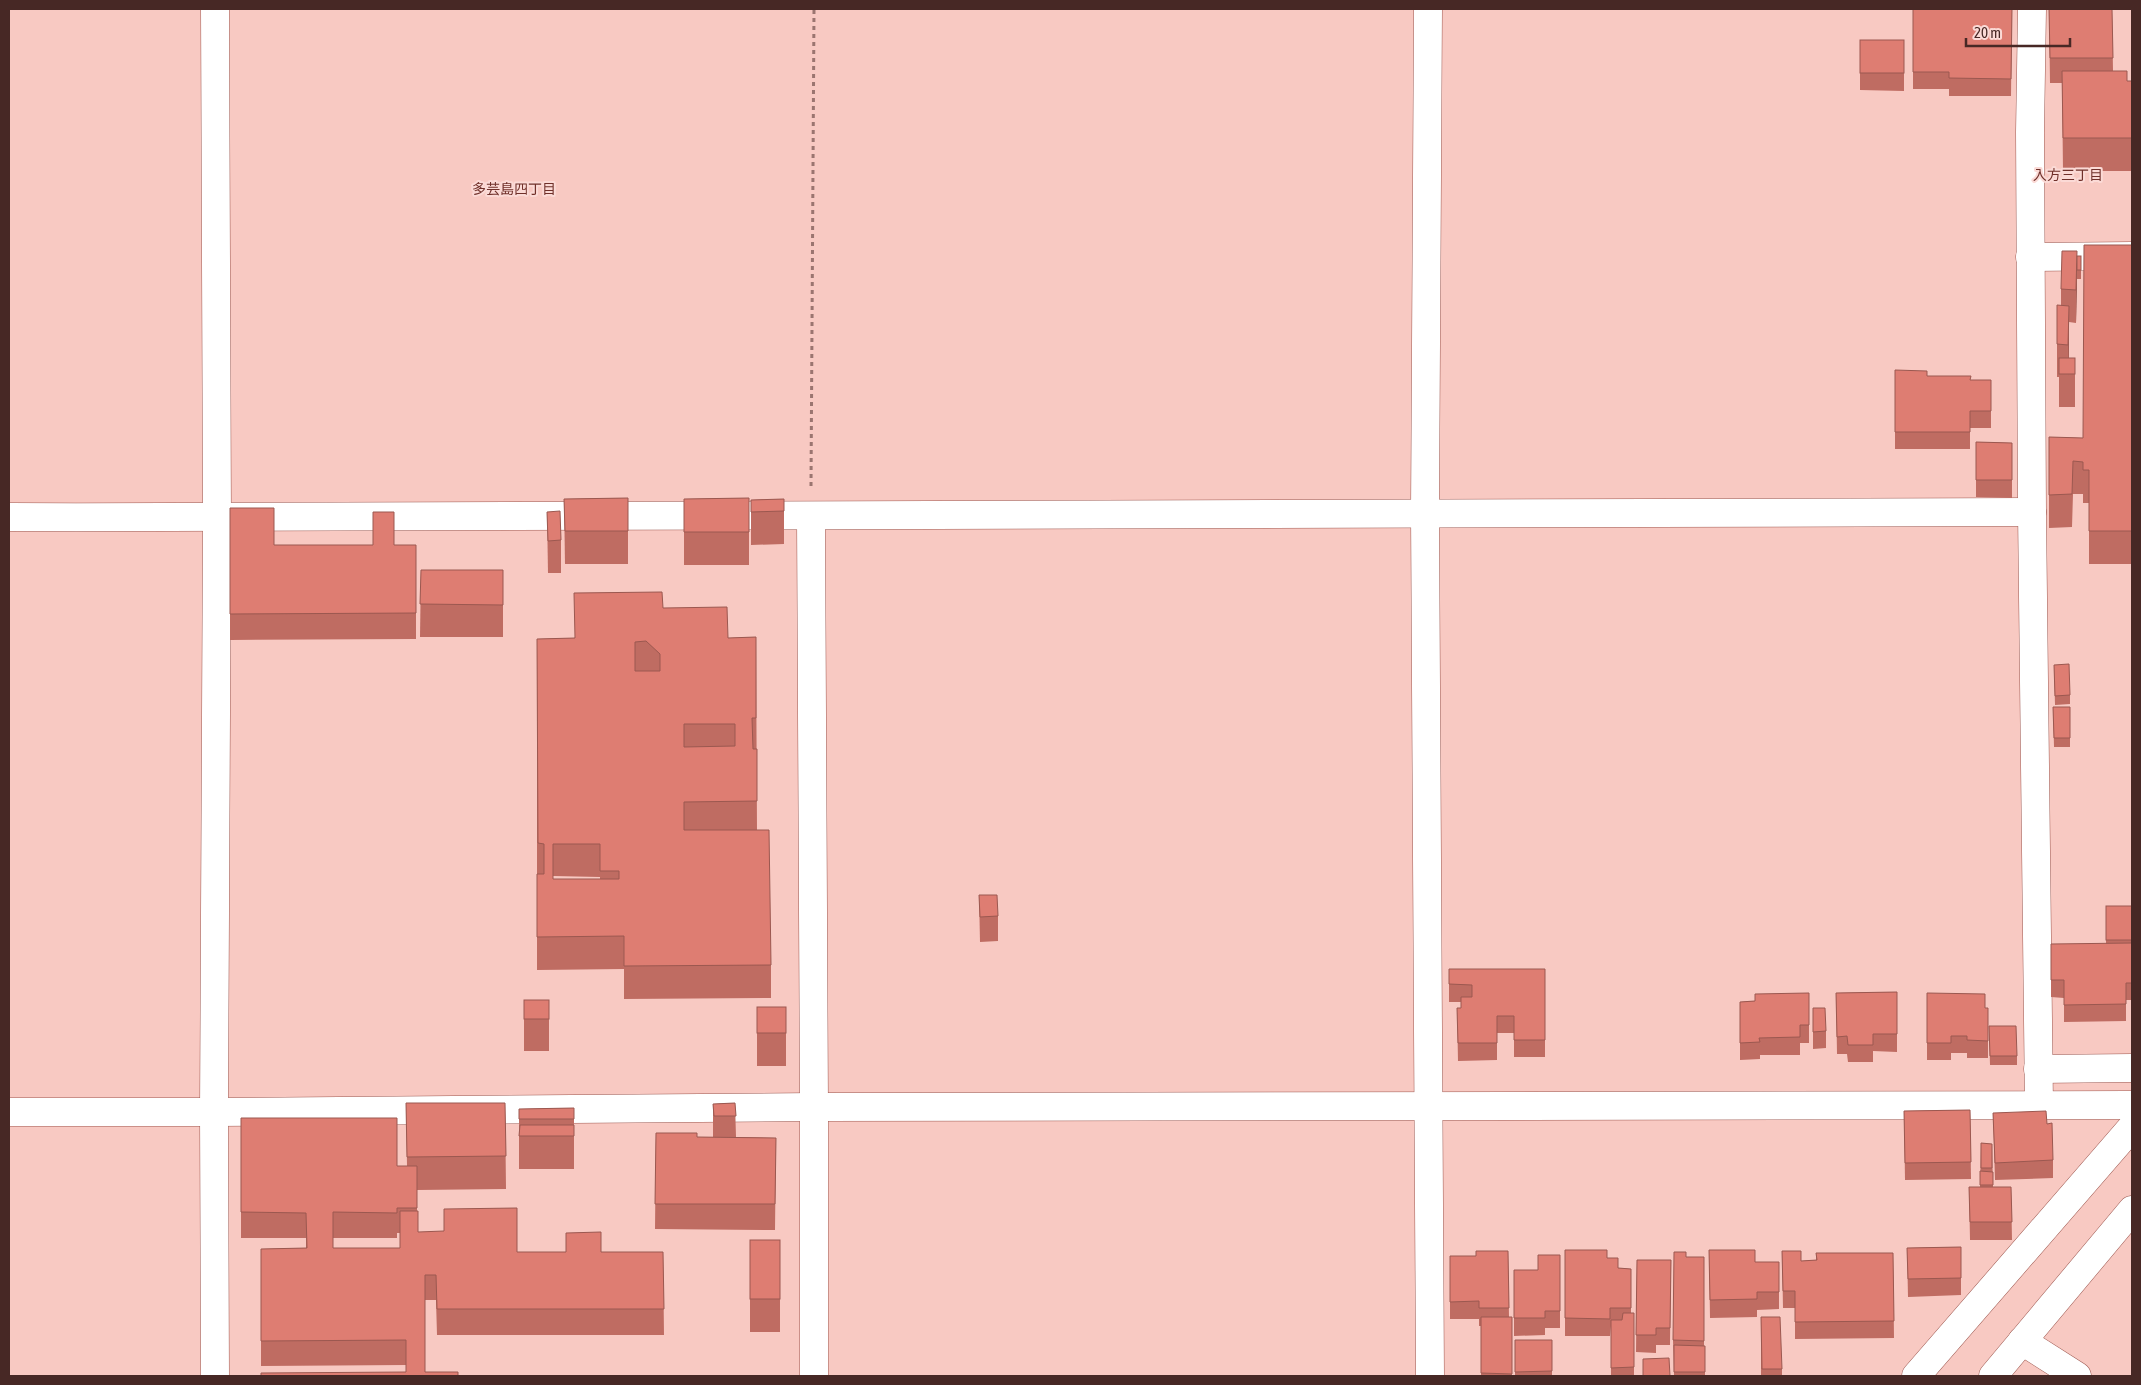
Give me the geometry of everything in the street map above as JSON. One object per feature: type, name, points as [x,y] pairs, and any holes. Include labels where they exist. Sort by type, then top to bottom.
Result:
[{"type":"street","points":[[214,1376],[217,518],[215,9]]},
{"type":"street","points":[[1428,9],[1425,513],[1430,1376]]},
{"type":"street","points":[[2032,9],[2030,257],[2039,1105]]},
{"type":"street","points":[[2030,257],[2132,256]]},
{"type":"street","points":[[9,517],[810,518],[1425,513],[2032,512]]},
{"type":"street","points":[[810,518],[814,1376]]},
{"type":"street","points":[[2038,1070],[2132,1068]]},
{"type":"street","points":[[9,1112],[814,1107],[2132,1105]]},
{"type":"street","points":[[1916,1376],[2132,1127]]},
{"type":"street","points":[[1993,1376],[2132,1210]]},
{"type":"street","points":[[2022,1342],[2078,1376]]},
{"type":"path","points":[[810,518],[814,9]]},
{"type":"building","points":[[1913,9],[2012,9],[2011,79],[1949,78],[1949,72],[1913,72]]},
{"type":"building","points":[[2049,9],[2112,9],[2113,58],[2050,58]]},
{"type":"building","points":[[1860,40],[1904,40],[1904,73],[1860,73]]},
{"type":"building","points":[[2062,71],[2127,71],[2127,81],[2132,81],[2132,138],[2063,138]]},
{"type":"building","points":[[2084,245],[2132,245],[2132,531],[2089,531],[2089,470],[2083,470],[2083,462],[2073,461],[2072,494],[2049,495],[2049,437],[2083,438]]},
{"type":"building","points":[[2062,251],[2077,251],[2076,290],[2061,289]]},
{"type":"building","points":[[2077,256],[2081,256],[2081,270],[2077,270]]},
{"type":"building","points":[[2057,305],[2069,306],[2068,345],[2057,344]]},
{"type":"building","points":[[2059,358],[2075,358],[2075,374],[2059,374]]},
{"type":"building","points":[[1895,370],[1927,371],[1927,376],[1971,376],[1970,380],[1991,380],[1991,411],[1970,411],[1970,432],[1895,432]]},
{"type":"building","points":[[1976,442],[2012,443],[2012,480],[1976,480]]},
{"type":"building","points":[[628,498],[628,531],[565,531],[564,499]]},
{"type":"building","points":[[749,498],[749,532],[684,532],[684,499]]},
{"type":"building","points":[[784,499],[784,511],[751,512],[751,500]]},
{"type":"building","points":[[230,508],[274,508],[274,545],[373,545],[373,512],[394,512],[394,545],[416,545],[416,613],[230,614]]},
{"type":"building","points":[[560,511],[561,540],[548,541],[547,512]]},
{"type":"building","points":[[421,570],[503,570],[503,605],[420,604]]},
{"type":"building","points":[[662,592],[663,608],[727,607],[728,638],[756,637],[756,718],[752,718],[753,749],[757,749],[757,801],[684,802],[684,830],[769,830],[771,965],[624,966],[624,936],[537,937],[537,874],[544,874],[544,844],[538,843],[537,639],[575,638],[574,593]],"holes":[[[646,641],[660,654],[660,671],[635,671],[635,642]],[[684,724],[735,724],[735,746],[684,747]],[[553,844],[600,844],[600,871],[619,871],[619,879],[553,879]]]},
{"type":"building","points":[[2069,664],[2070,695],[2055,696],[2054,665]]},
{"type":"building","points":[[2053,707],[2070,707],[2070,738],[2054,738]]},
{"type":"building","points":[[979,895],[997,895],[998,916],[980,917]]},
{"type":"building","points":[[2106,906],[2132,906],[2132,940],[2106,940]]},
{"type":"building","points":[[2132,943],[2132,983],[2126,983],[2126,1004],[2064,1005],[2064,980],[2051,980],[2051,944]]},
{"type":"building","points":[[1449,969],[1545,969],[1545,1040],[1514,1040],[1514,1016],[1497,1016],[1497,1043],[1458,1043],[1457,1008],[1461,1008],[1461,997],[1472,997],[1472,985],[1449,984]]},
{"type":"building","points":[[1897,992],[1897,1034],[1873,1034],[1873,1045],[1848,1045],[1847,1036],[1837,1037],[1836,993]]},
{"type":"building","points":[[1809,993],[1809,1025],[1800,1025],[1800,1037],[1759,1038],[1760,1042],[1740,1043],[1740,1002],[1755,1001],[1755,994]]},
{"type":"building","points":[[1927,993],[1985,994],[1985,1008],[1988,1008],[1988,1041],[1967,1040],[1967,1036],[1951,1036],[1951,1043],[1927,1043]]},
{"type":"building","points":[[524,1000],[549,1000],[549,1019],[524,1019]]},
{"type":"building","points":[[757,1007],[786,1007],[786,1033],[757,1033]]},
{"type":"building","points":[[1813,1008],[1825,1008],[1826,1031],[1813,1032]]},
{"type":"building","points":[[1989,1026],[2016,1026],[2017,1056],[1990,1056]]},
{"type":"building","points":[[406,1103],[505,1103],[506,1156],[407,1157]]},
{"type":"building","points":[[735,1103],[736,1116],[714,1116],[713,1104]]},
{"type":"building","points":[[574,1108],[574,1119],[519,1119],[519,1109]]},
{"type":"building","points":[[1970,1110],[1971,1162],[1905,1163],[1904,1111]]},
{"type":"building","points":[[2046,1111],[2047,1124],[2052,1123],[2053,1160],[1995,1163],[1993,1113]]},
{"type":"building","points":[[241,1118],[397,1118],[397,1166],[417,1166],[417,1208],[397,1208],[397,1213],[333,1212],[333,1248],[400,1248],[400,1211],[418,1211],[418,1232],[444,1231],[444,1209],[517,1208],[517,1252],[566,1252],[566,1233],[601,1232],[601,1252],[663,1252],[664,1309],[437,1309],[436,1275],[425,1275],[425,1372],[458,1372],[458,1376],[261,1376],[261,1373],[406,1372],[406,1340],[261,1341],[261,1249],[307,1248],[306,1213],[241,1212]]},
{"type":"building","points":[[520,1125],[574,1125],[574,1136],[519,1136]]},
{"type":"building","points":[[656,1133],[697,1133],[697,1137],[776,1138],[775,1204],[655,1204]]},
{"type":"building","points":[[1981,1143],[1992,1144],[1992,1168],[1981,1168]]},
{"type":"building","points":[[1980,1171],[1993,1172],[1993,1185],[1980,1185]]},
{"type":"building","points":[[1969,1187],[2011,1187],[2012,1222],[1970,1222]]},
{"type":"building","points":[[750,1240],[780,1240],[780,1299],[750,1299]]},
{"type":"building","points":[[1961,1247],[1961,1278],[1908,1279],[1907,1248]]},
{"type":"building","points":[[1565,1250],[1607,1250],[1607,1258],[1618,1258],[1618,1268],[1631,1269],[1631,1308],[1610,1308],[1610,1319],[1565,1318]]},
{"type":"building","points":[[1709,1250],[1755,1250],[1755,1262],[1779,1262],[1779,1292],[1757,1292],[1757,1299],[1710,1300]]},
{"type":"building","points":[[1476,1251],[1508,1251],[1509,1308],[1479,1308],[1479,1301],[1450,1302],[1450,1256],[1476,1256]]},
{"type":"building","points":[[1782,1251],[1801,1251],[1801,1261],[1817,1260],[1816,1253],[1893,1253],[1894,1321],[1795,1322],[1795,1291],[1783,1291]]},
{"type":"building","points":[[1674,1252],[1686,1252],[1686,1257],[1704,1257],[1704,1341],[1673,1340]]},
{"type":"building","points":[[1538,1255],[1560,1255],[1560,1311],[1545,1311],[1545,1318],[1514,1318],[1514,1270],[1538,1270]]},
{"type":"building","points":[[1637,1260],[1671,1260],[1670,1328],[1656,1328],[1656,1335],[1636,1335]]},
{"type":"building","points":[[1623,1313],[1634,1313],[1634,1367],[1611,1368],[1611,1320],[1622,1320]]},
{"type":"building","points":[[1481,1317],[1512,1317],[1512,1374],[1481,1373]]},
{"type":"building","points":[[1761,1317],[1780,1317],[1782,1369],[1762,1369]]},
{"type":"building","points":[[1515,1340],[1552,1340],[1552,1371],[1515,1372]]},
{"type":"building","points":[[1674,1345],[1705,1346],[1705,1372],[1674,1372]]},
{"type":"building","points":[[1669,1358],[1670,1376],[1643,1376],[1643,1359]]},
{"type":"district","name":"入方三丁目","points":[[2068,175]]},
{"type":"district","name":"多芸島四丁目","points":[[514,189]]}]
